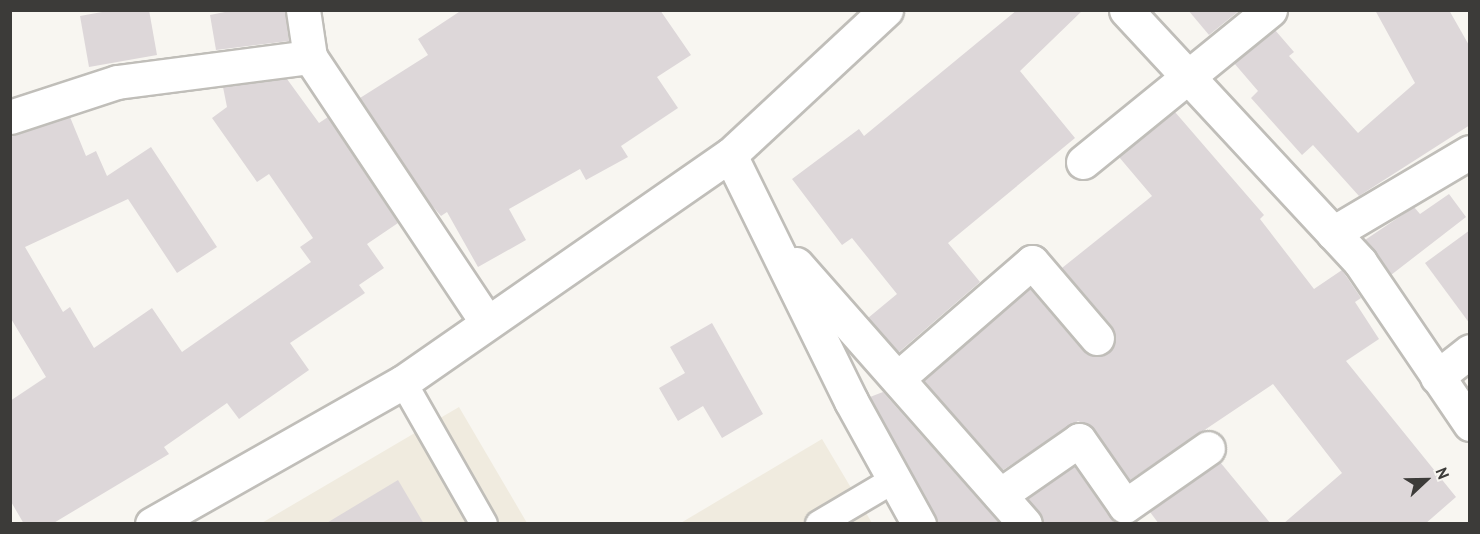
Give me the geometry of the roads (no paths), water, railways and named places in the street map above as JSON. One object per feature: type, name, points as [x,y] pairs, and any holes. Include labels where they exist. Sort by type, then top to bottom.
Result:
[{"type":"street","points":[[303,10],[310,57],[486,321]]},
{"type":"street","points":[[152,524],[403,382],[486,321],[730,155],[886,10]]},
{"type":"street","points":[[1126,10],[1360,262],[1470,424]]},
{"type":"street","points":[[1083,162],[1270,10]]},
{"type":"street","points":[[10,117],[117,82],[310,57]]},
{"type":"street","points":[[1333,233],[1470,152]]},
{"type":"street","points":[[730,155],[919,524]]},
{"type":"street","points":[[769,233],[1025,524]]},
{"type":"street","points":[[898,378],[1032,262],[1097,338]]},
{"type":"street","points":[[1437,377],[1470,351]]},
{"type":"street","points":[[1000,495],[1079,440],[1125,506],[1208,448]]},
{"type":"lane","points":[[403,382],[484,524]]},
{"type":"lane","points":[[819,524],[895,479]]}]
